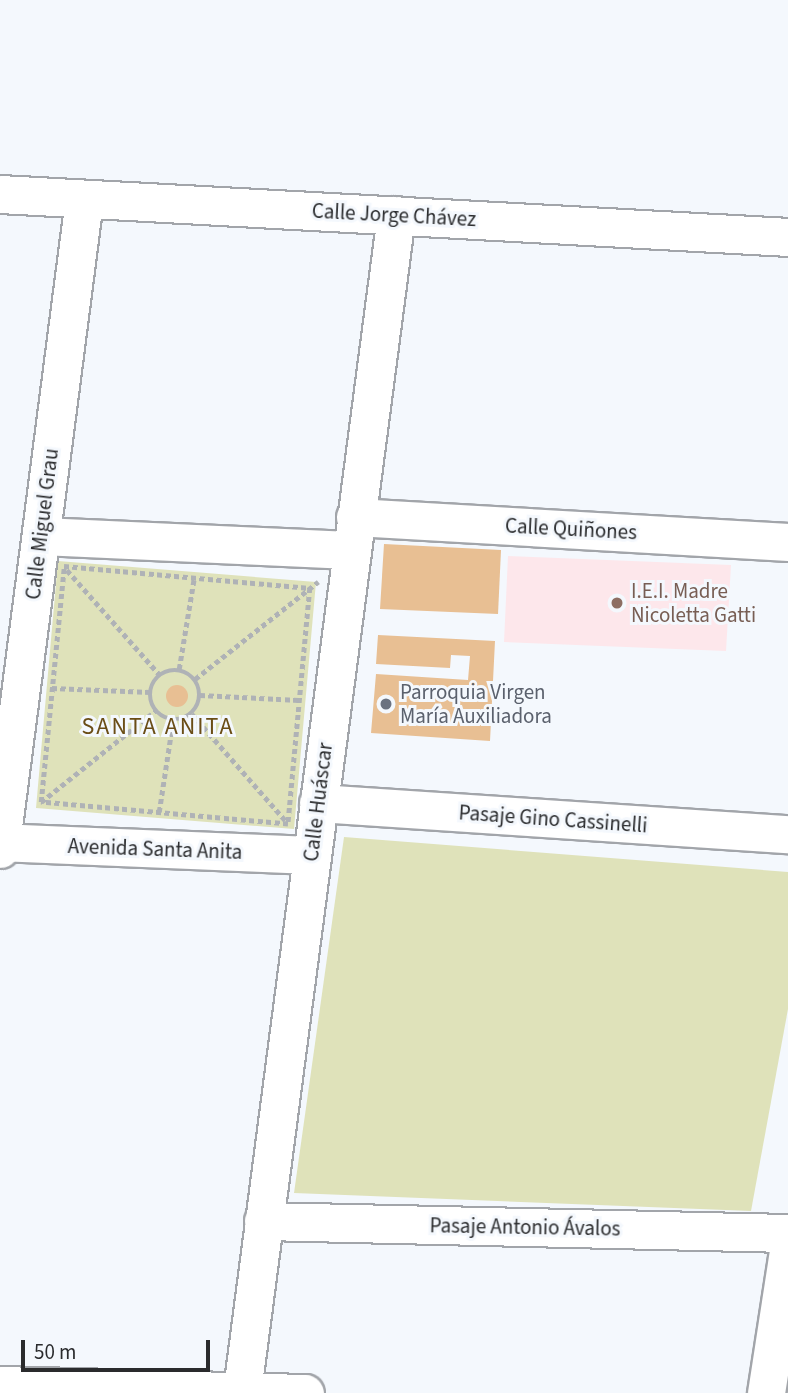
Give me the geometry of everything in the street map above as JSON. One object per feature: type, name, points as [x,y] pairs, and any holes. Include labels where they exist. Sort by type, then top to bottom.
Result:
[{"type":"street","name":"Calle Jorge Chávez","points":[[0,194],[788,237]]},
{"type":"street","name":"Calle Miguel Grau","points":[[0,849],[85,200]]},
{"type":"street","name":"Calle Huáscar","points":[[242,1390],[304,842],[317,803],[396,215]]},
{"type":"street","name":"Calle Quiñones","points":[[41,536],[351,542],[788,542]]},
{"type":"street","name":"Pasaje Gino Cassinelli","points":[[317,803],[788,834]]},
{"type":"street","name":"Avenida Santa Anita","points":[[0,842],[304,842]]},
{"type":"street","name":"Pasaje Antonio Ávalos","points":[[263,1222],[788,1233]]},
{"type":"street","points":[[766,1393],[788,1251]]},
{"type":"street","points":[[0,1385],[305,1393]]},
{"type":"path","points":[[41,536],[159,674]]},
{"type":"path","points":[[195,679],[310,588],[351,542]]},
{"type":"path","points":[[64,566],[310,588]]},
{"type":"path","points":[[41,802],[64,566]]},
{"type":"path","points":[[179,670],[194,578]]},
{"type":"path","points":[[304,842],[299,700],[310,588]]},
{"type":"path","points":[[179,670],[195,679],[200,695],[192,714],[173,720],[155,711],[150,692],[159,674],[179,670]]},
{"type":"path","points":[[52,688],[150,692]]},
{"type":"path","points":[[200,695],[299,700]]},
{"type":"path","points":[[33,810],[155,711]]},
{"type":"path","points":[[192,714],[304,842]]},
{"type":"path","points":[[159,812],[173,720]]},
{"type":"path","points":[[41,802],[159,812],[304,842]]},
{"type":"shaded area","name":"I.E.I. Madre Nicoletta Gatti","points":[[508,556],[731,565],[726,651],[504,642]]},
{"type":"green space","points":[[58,561],[316,582],[294,829],[36,808]]},
{"type":"green space","points":[[344,837],[788,872],[788,1009],[751,1211],[294,1193]]},
{"type":"building","points":[[384,544],[501,550],[498,614],[380,609]]},
{"type":"building","points":[[378,635],[495,641],[490,741],[371,733],[376,674],[468,680],[470,656],[451,655],[450,668],[376,664]]},
{"type":"building","points":[[177,685],[185,688],[188,696],[185,704],[177,707],[169,704],[166,696],[169,688]]},
{"type":"place","name":"I.E.I. Madre Nicoletta Gatti","points":[[617,603]]},
{"type":"place","name":"Parroquia Virgen María Auxiliadora","points":[[386,704]]},
{"type":"district","name":"SANTA ANITA","points":[[158,727]]}]
